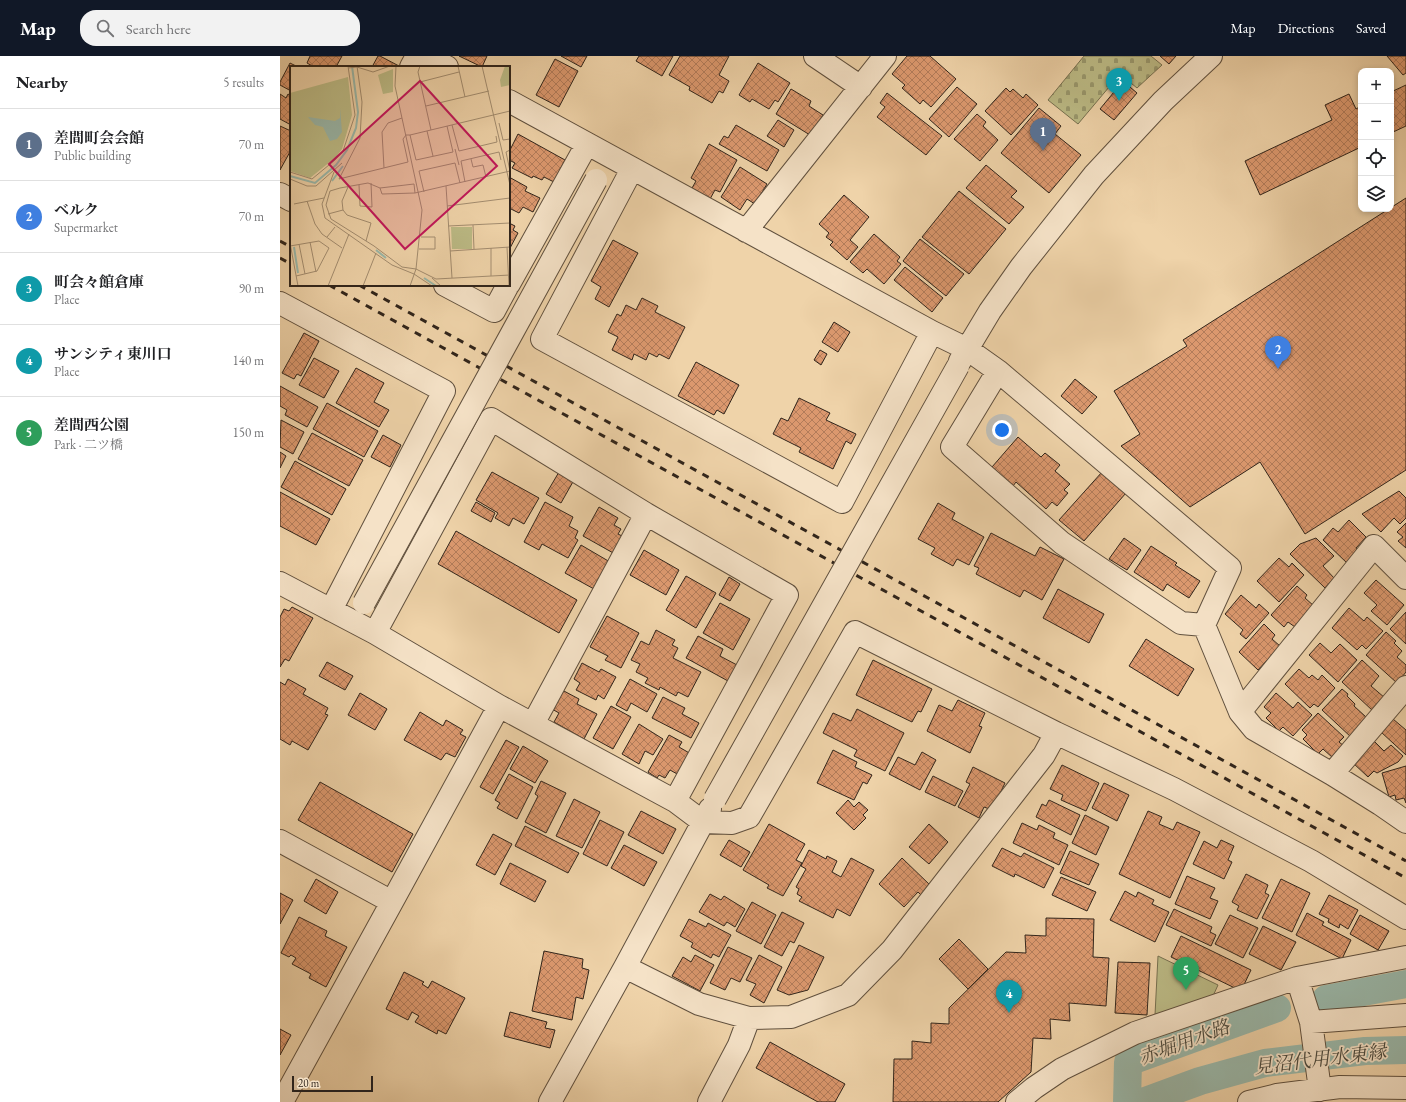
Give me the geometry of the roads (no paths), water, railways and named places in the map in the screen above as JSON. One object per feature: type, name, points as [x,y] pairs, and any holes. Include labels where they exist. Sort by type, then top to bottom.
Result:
[{"type":"street","points":[[412,66],[417,56]]},
{"type":"street","points":[[427,56],[445,66]]},
{"type":"street","points":[[815,56],[861,87]]},
{"type":"street","points":[[746,230],[886,56]]},
{"type":"street","points":[[550,1102],[625,967],[715,799],[962,358],[990,312],[1021,267],[1094,175],[1163,101],[1211,56]]},
{"type":"street","points":[[510,102],[932,332],[962,358],[998,371],[1230,568],[1204,626],[1240,712],[1254,729],[1332,774],[1406,822]]},
{"type":"street","points":[[510,282],[587,144]]},
{"type":"street","points":[[353,622],[608,156]]},
{"type":"street","points":[[632,169],[542,339],[807,483],[842,502],[932,332]]},
{"type":"street","points":[[280,194],[290,199]]},
{"type":"street","points":[[447,286],[494,311],[508,286]]},
{"type":"street","points":[[280,303],[444,391],[331,610]]},
{"type":"street","points":[[998,371],[952,448],[1062,543],[1181,623],[1204,626]]},
{"type":"street","points":[[375,633],[491,419],[646,514],[787,595],[676,801]]},
{"type":"street","points":[[533,724],[646,514]]},
{"type":"street","points":[[1240,712],[1374,546],[1406,578]]},
{"type":"street","points":[[280,583],[375,633],[498,706],[676,801],[703,822],[732,823],[749,817],[855,632],[1056,733],[1174,789],[1311,861],[1406,918]]},
{"type":"street","points":[[1332,774],[1406,686]]},
{"type":"street","points":[[281,1101],[392,902],[498,706]]},
{"type":"street","points":[[625,967],[699,1004],[749,1018],[791,1017],[848,995],[892,950],[1044,755],[1056,733]]},
{"type":"street","points":[[280,841],[392,902]]},
{"type":"street","points":[[1017,1102],[1034,1088],[1062,1069],[1135,1033],[1297,978],[1406,957]]},
{"type":"street","points":[[1297,978],[1311,1022],[1320,1090]]},
{"type":"street","points":[[1311,1022],[1406,1015]]},
{"type":"street","points":[[709,1102],[739,1045],[749,1018]]},
{"type":"street","points":[[1249,1102],[1277,1095],[1340,1086],[1406,1088]]},
{"type":"waterway","name":"赤堀用水路","points":[[1326,999],[1406,984]]},
{"type":"waterway","name":"赤堀用水路","points":[[1127,1102],[1128,1062],[1277,1008]]},
{"type":"waterway","name":"見沼代用水東縁","points":[[1143,1102],[1200,1081],[1265,1063],[1365,1051],[1406,1050]]},
{"type":"railway","points":[[280,241],[290,246]]},
{"type":"railway","points":[[280,258],[290,263]]},
{"type":"railway","points":[[331,286],[1406,878]]},
{"type":"railway","points":[[361,286],[1406,861]]},
{"type":"place","name":"町会々館倉庫","points":[[1119,101]]},
{"type":"place","name":"差間町会会館","points":[[1043,151]]},
{"type":"place","name":"ベルク","points":[[1278,369]]},
{"type":"place","name":"差間西公園","points":[[1186,990]]},
{"type":"place","name":"サンシティ東川口","points":[[1009,1013]]}]
